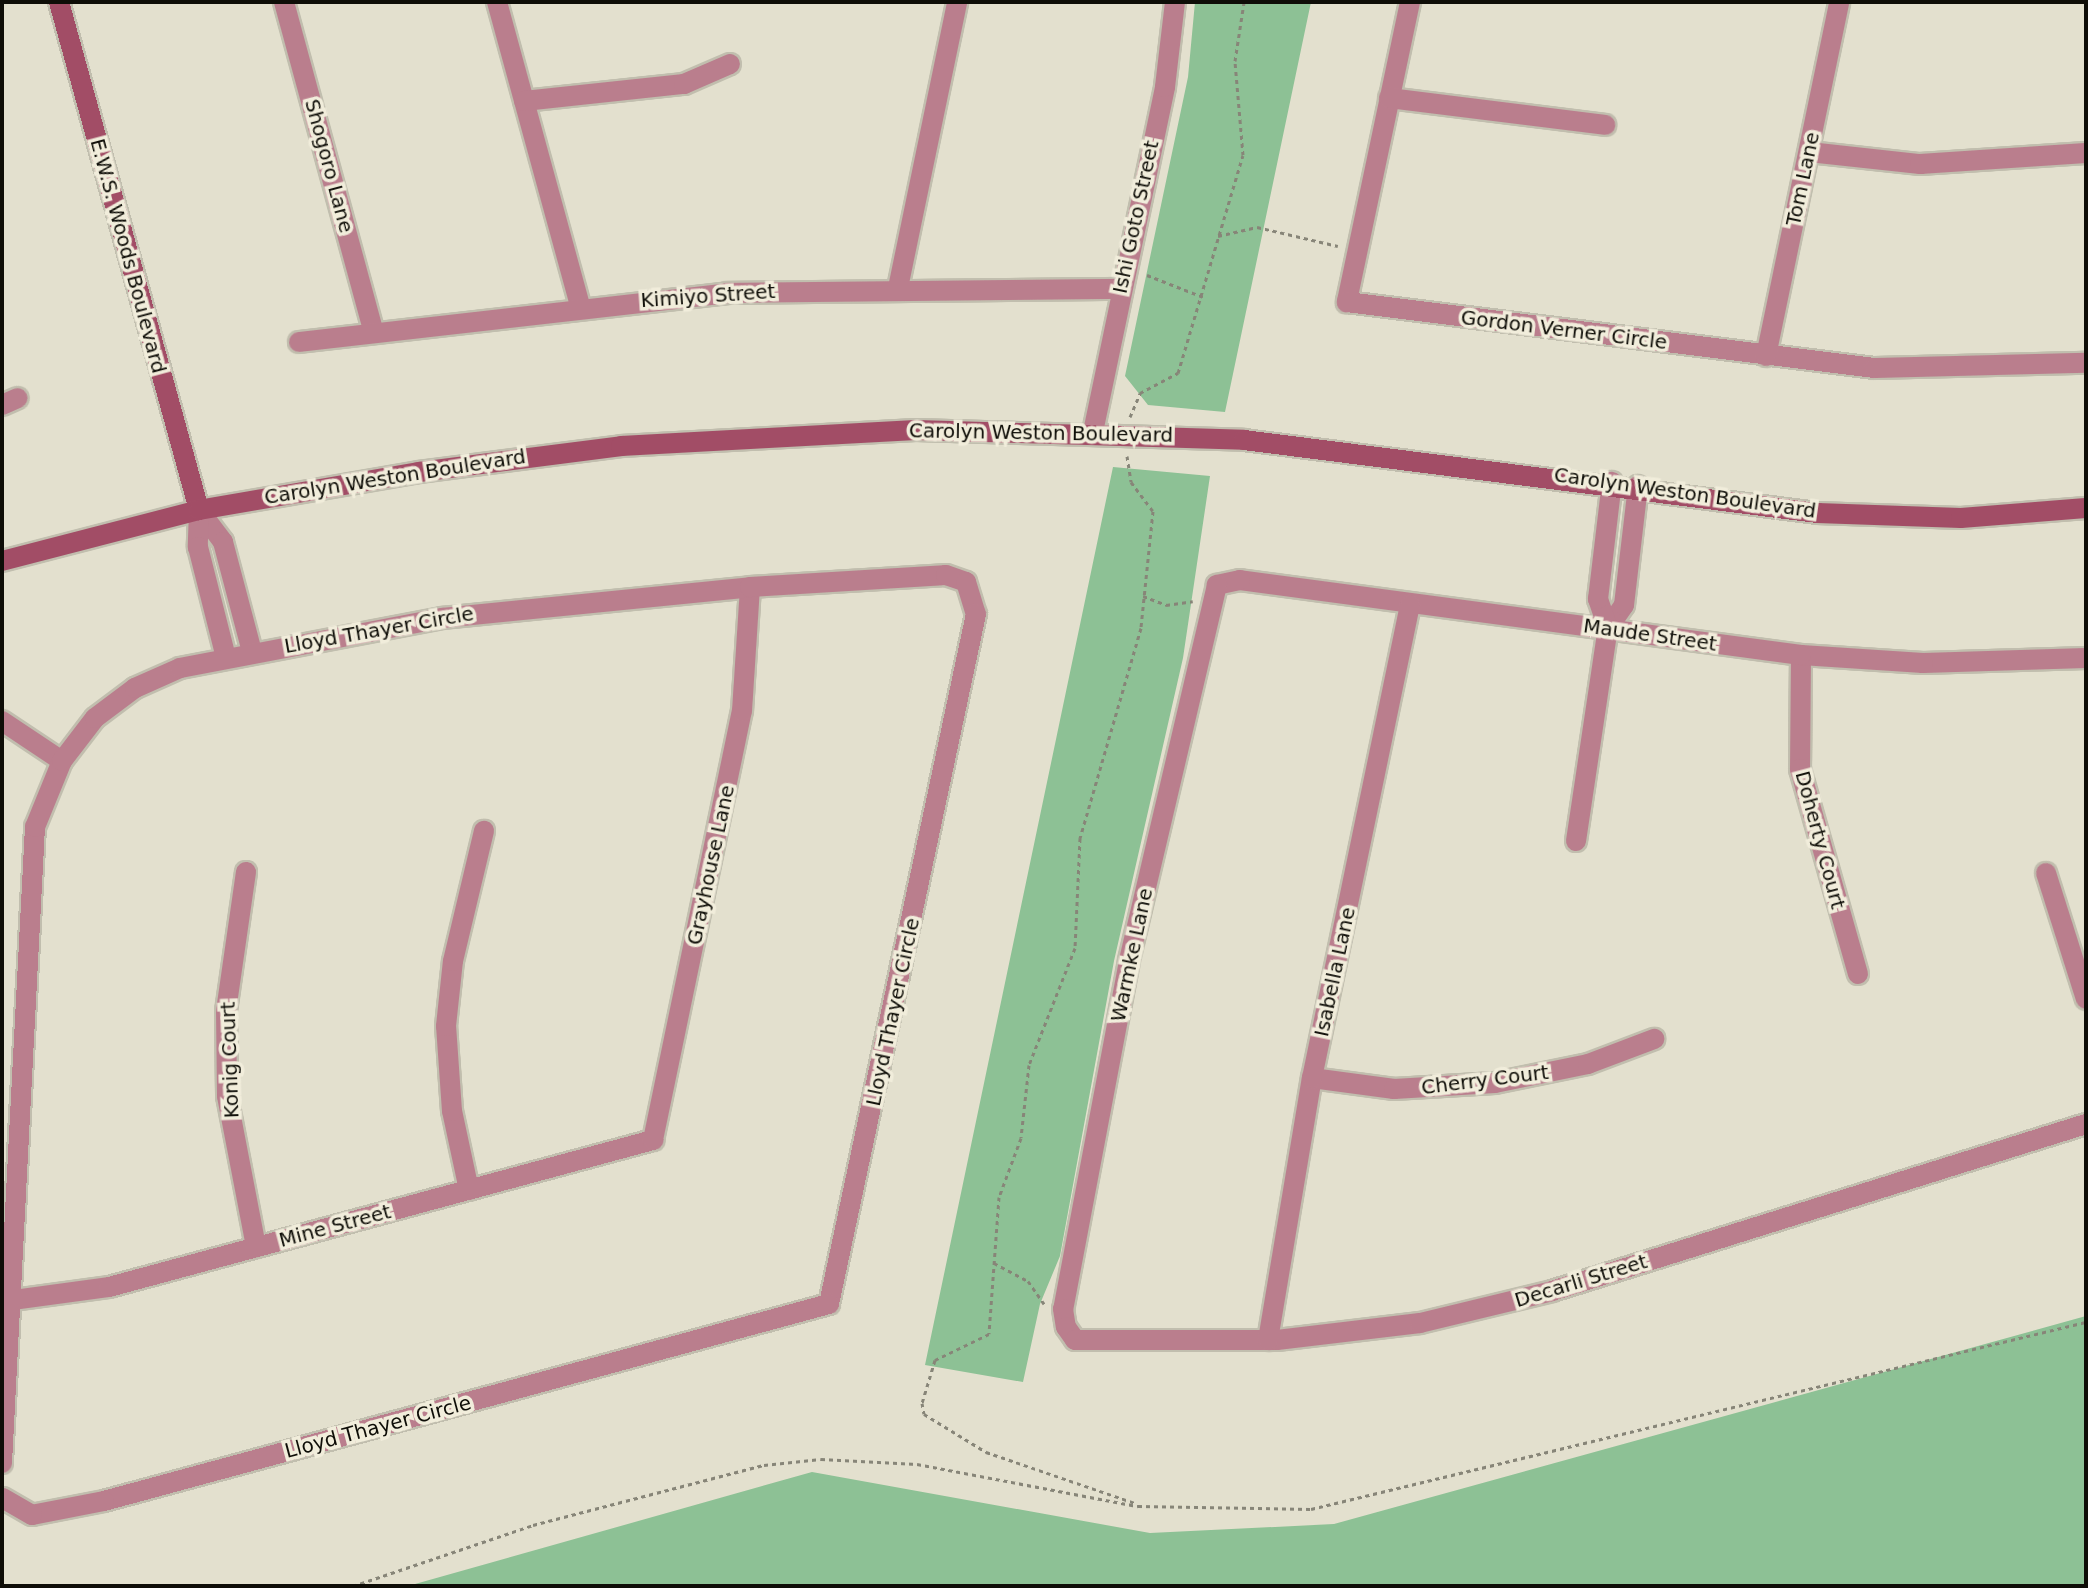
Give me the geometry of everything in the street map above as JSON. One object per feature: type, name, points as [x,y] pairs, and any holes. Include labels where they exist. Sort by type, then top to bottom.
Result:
[{"type":"street","name":"E.W.S. Woods Boulevard","points":[[59,2],[199,510]]},
{"type":"street","name":"Shogoro Lane","points":[[284,2],[373,330]]},
{"type":"street","points":[[497,2],[580,305]]},
{"type":"street","points":[[898,288],[957,2]]},
{"type":"street","name":"Ishi Goto Street","points":[[1093,432],[1122,279],[1168,74],[1175,2]]},
{"type":"street","name":"Gordon Verner Circle","points":[[1410,2],[1347,302],[1766,356],[1933,371],[2086,363]]},
{"type":"street","name":"Tom Lane","points":[[1766,356],[1839,2]]},
{"type":"street","points":[[524,101],[684,84],[730,64]]},
{"type":"street","points":[[1389,98],[1605,125]]},
{"type":"street","points":[[1809,152],[1949,164],[2086,153]]},
{"type":"street","name":"Kimiyo Street","points":[[299,342],[580,305],[1122,279]]},
{"type":"street","name":"Carolyn Weston Boulevard","points":[[2,561],[199,510],[621,446],[916,430],[1129,432],[1361,451],[1833,513],[1961,518],[2086,508]]},
{"type":"street","points":[[1608,628],[1598,599],[1612,482]]},
{"type":"street","points":[[1576,841],[1608,628],[1624,605],[1638,486]]},
{"type":"street","points":[[199,510],[223,542],[252,652]]},
{"type":"street","points":[[199,510],[198,547],[226,658]]},
{"type":"street","name":"Lloyd Thayer Circle","points":[[2,1463],[13,1300],[11,1147],[31,864],[41,808],[62,761],[95,718],[135,688],[226,658],[442,618],[750,587],[946,575],[966,582],[975,599],[829,1304],[104,1501],[32,1515],[2,1498]]},
{"type":"street","name":"Maude Street","points":[[1212,593],[1240,580],[1801,655],[1939,663],[2086,658]]},
{"type":"street","name":"Grayhouse Lane","points":[[653,1140],[740,724],[750,587]]},
{"type":"street","name":"Warmke Lane","points":[[1064,1318],[1129,961],[1212,593]]},
{"type":"street","name":"Isabella Lane","points":[[1268,1340],[1312,1078],[1410,605]]},
{"type":"street","name":"Doherty Court","points":[[1801,655],[1800,769],[1858,974]]},
{"type":"street","points":[[2,721],[62,761]]},
{"type":"street","points":[[469,1190],[452,1111],[446,1026],[453,961],[484,831]]},
{"type":"street","name":"Konig Court","points":[[246,872],[226,1011],[227,1096],[256,1247]]},
{"type":"street","points":[[2046,873],[2086,999]]},
{"type":"street","name":"Cherry Court","points":[[1312,1078],[1394,1089],[1495,1083],[1588,1064],[1654,1039]]},
{"type":"street","name":"Decarli Street","points":[[1064,1318],[1075,1340],[1268,1340],[1492,1307],[2086,1124]]},
{"type":"street","name":"Mine Street","points":[[13,1300],[109,1287],[653,1140]]},
{"type":"path","points":[[1138,1506],[986,1452],[924,1414],[927,1372],[935,1360],[989,1334],[995,1217],[1021,1138],[1029,1065],[1075,948],[1080,838],[1135,659],[1153,511],[1127,472],[1130,405],[1178,373],[1203,297],[1217,236],[1243,155],[1235,61],[1244,2]]},
{"type":"path","points":[[1217,236],[1257,227],[1358,251]]},
{"type":"path","points":[[1122,279],[1203,297]]},
{"type":"path","points":[[1143,596],[1166,605],[1212,593]]},
{"type":"path","points":[[994,1263],[1028,1281],[1044,1303],[1064,1318]]},
{"type":"path","points":[[353,1586],[533,1525],[764,1465],[917,1464],[1138,1506],[1311,1509],[2086,1322]]},
{"type":"green space","points":[[1195,2],[1311,2],[1225,412],[1148,405],[1125,376],[1188,77]]},
{"type":"green space","points":[[1113,467],[1210,476],[1183,658],[1114,961],[1060,1256],[1040,1304],[1023,1382],[925,1365]]},
{"type":"green space","points":[[2086,1316],[2086,1586],[408,1586],[812,1472],[1150,1533],[1334,1524]]}]
